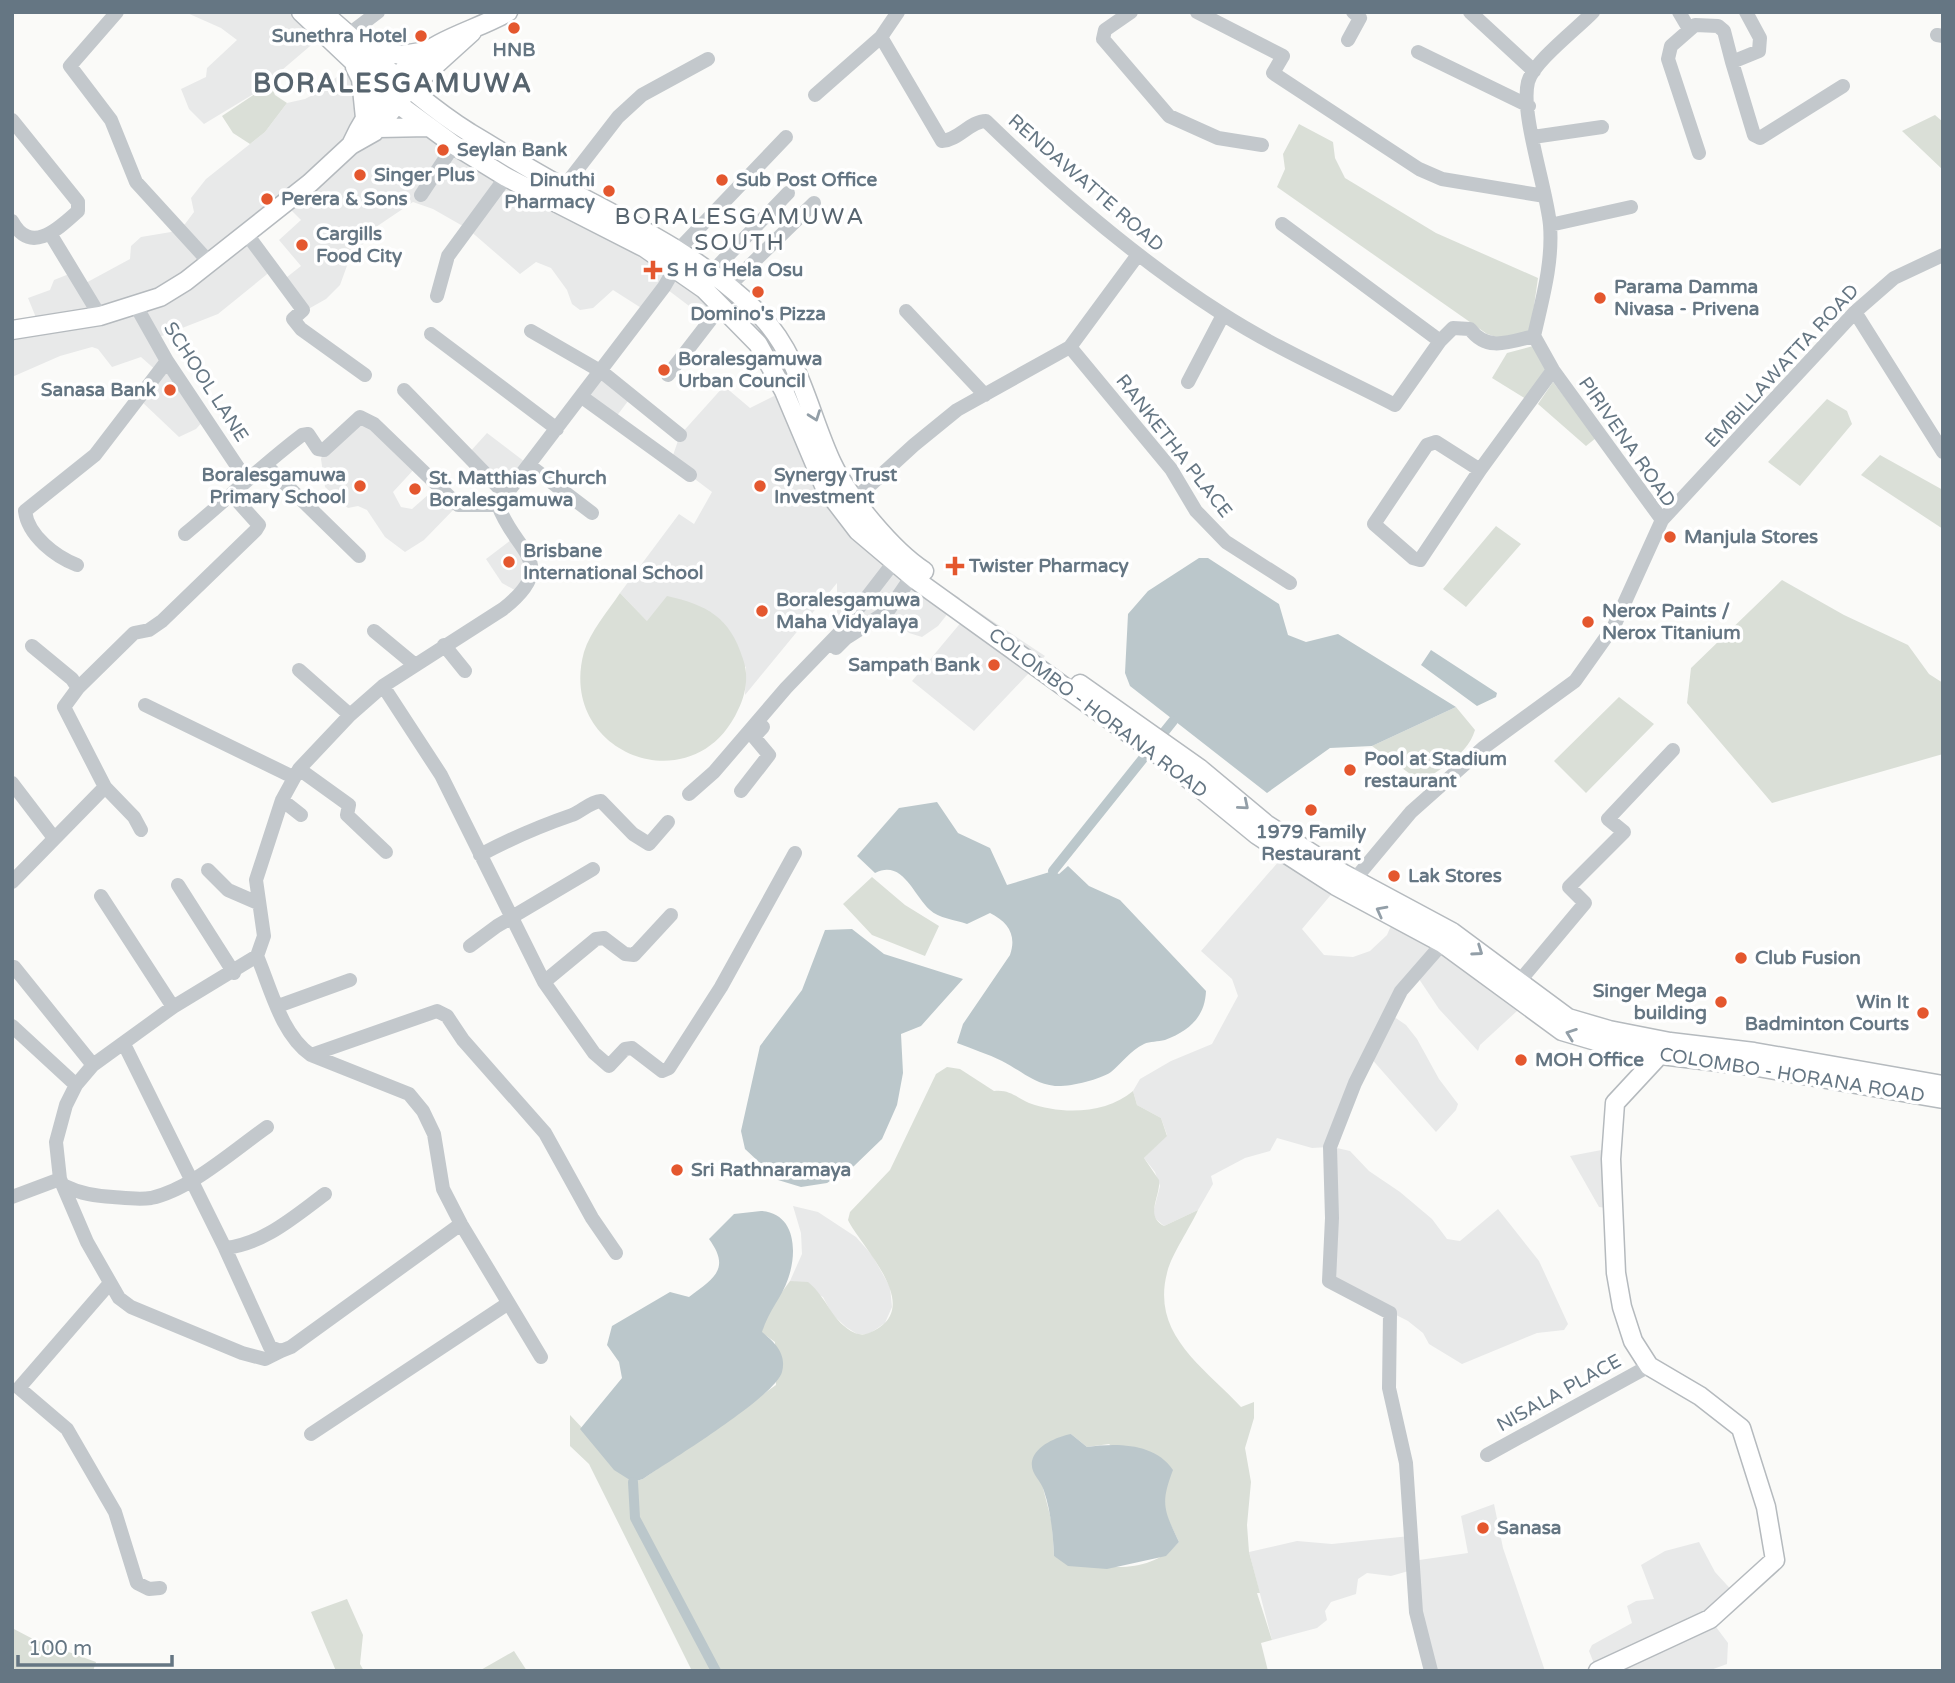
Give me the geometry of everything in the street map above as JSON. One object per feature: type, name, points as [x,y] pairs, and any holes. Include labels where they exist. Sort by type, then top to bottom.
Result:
[{"type":"main road","points":[[301,12],[352,63],[397,91]]},
{"type":"main road","points":[[322,12],[365,49],[397,91]]},
{"type":"main road","points":[[12,330],[100,316],[160,297],[210,263],[310,183],[351,145],[397,91],[435,56],[508,12]]},
{"type":"main road","points":[[365,49],[402,55],[435,56]]},
{"type":"main road","points":[[435,56],[432,84],[435,108]]},
{"type":"main road","points":[[352,63],[361,79],[371,123]]},
{"type":"main road","name":"COLOMBO - HORANA ROAD","points":[[397,91],[435,108],[563,188],[679,249],[728,287],[762,317],[787,354],[806,391],[832,464],[882,534],[919,569],[1167,754],[1257,835],[1447,938],[1568,1018],[1666,1049]]},
{"type":"main road","name":"COLOMBO - HORANA ROAD","points":[[397,91],[429,127],[454,145],[506,177],[675,268],[722,305],[752,335],[763,352],[784,391],[812,461],[833,500],[858,531],[912,576],[1143,736]]},
{"type":"main road","points":[[371,123],[429,127]]},
{"type":"main road","name":"COLOMBO - HORANA ROAD","points":[[1447,938],[1562,1031],[1606,1044],[1666,1049],[1943,1085]]},
{"type":"main road","points":[[1598,1671],[1710,1619],[1774,1560],[1766,1507],[1741,1428],[1700,1396],[1649,1366],[1636,1349],[1622,1307],[1616,1273],[1612,1159],[1615,1103],[1666,1049]]},
{"type":"main road","name":"COLOMBO - HORANA ROAD","points":[[1812,1070],[1943,1100]]},
{"type":"street","points":[[117,12],[71,66],[111,120],[136,182],[210,263]]},
{"type":"street","points":[[349,34],[378,12]]},
{"type":"street","points":[[815,95],[881,37],[898,12]]},
{"type":"street","points":[[1131,12],[1105,30],[1103,39],[1169,116],[1217,138],[1262,145]]},
{"type":"street","points":[[1197,12],[1283,56],[1273,73],[1419,169],[1442,179],[1545,196]]},
{"type":"street","points":[[1348,40],[1360,19],[1353,12]]},
{"type":"street","points":[[1282,224],[1440,341],[1453,328],[1470,329],[1479,341],[1495,345],[1534,336],[1549,268],[1550,225],[1533,138],[1527,83],[1534,71],[1593,12]]},
{"type":"street","points":[[1679,12],[1689,29]]},
{"type":"street","points":[[1732,62],[1759,51],[1760,38],[1746,12]]},
{"type":"street","points":[[1476,14],[1534,71]]},
{"type":"street","points":[[1699,153],[1668,59],[1671,46],[1695,25],[1718,26],[1724,31],[1754,135],[1760,138],[1843,86]]},
{"type":"street","name":"RENDAWATTE ROAD","points":[[881,37],[942,141],[952,140],[980,121],[986,121],[1042,176],[1137,256],[1223,315],[1395,405],[1440,341]]},
{"type":"street","points":[[1418,52],[1529,106]]},
{"type":"street","points":[[563,188],[618,117],[642,95],[708,59]]},
{"type":"street","points":[[12,120],[78,202],[78,211],[51,235],[27,237],[17,230],[12,221]]},
{"type":"street","points":[[1533,138],[1602,127]]},
{"type":"street","points":[[185,534],[232,495],[245,478],[267,466],[302,435],[307,434],[318,449],[324,450],[360,418],[366,418],[457,505],[502,499],[602,372],[675,268],[679,249],[786,137]]},
{"type":"street","points":[[421,195],[454,145]]},
{"type":"street","points":[[437,296],[448,256],[506,177]]},
{"type":"street","points":[[711,273],[788,193]]},
{"type":"street","points":[[728,287],[814,204]]},
{"type":"street","points":[[1550,225],[1631,207]]},
{"type":"street","points":[[246,233],[303,310],[293,319],[301,329],[365,375]]},
{"type":"street","points":[[51,235],[100,316]]},
{"type":"street","name":"EMBILLAWATTA ROAD","points":[[1662,520],[1856,312],[1894,278],[1943,255]]},
{"type":"street","points":[[855,499],[914,445],[957,411],[1070,347],[1137,256]]},
{"type":"street","points":[[668,375],[722,305]]},
{"type":"street","name":"SCHOOL LANE","points":[[136,306],[167,361],[245,478]]},
{"type":"street","points":[[906,311],[985,395]]},
{"type":"street","points":[[1856,312],[1943,452]]},
{"type":"street","points":[[1188,382],[1223,315]]},
{"type":"street","points":[[531,331],[602,372],[680,435]]},
{"type":"street","points":[[431,334],[557,429]]},
{"type":"street","name":"PIRIVENA ROAD","points":[[1352,887],[1410,812],[1482,747],[1575,681],[1614,626],[1662,520],[1553,370],[1534,336]]},
{"type":"street","name":"RANKETHA PLACE","points":[[1070,347],[1171,469],[1196,511],[1226,542],[1290,583]]},
{"type":"street","points":[[77,565],[63,559],[48,547],[27,523],[25,512],[95,455],[167,361]]},
{"type":"street","points":[[1480,470],[1436,442],[1427,444],[1374,524],[1413,558],[1420,560],[1480,470],[1553,370]]},
{"type":"street","points":[[404,390],[502,499],[504,522],[528,554],[532,576],[503,609],[383,686],[350,715],[296,773],[282,800],[261,858],[255,889],[264,936],[257,956],[173,1007],[93,1065],[76,1085],[66,1105],[56,1142],[63,1183],[87,1242],[119,1297],[131,1307],[229,1348],[265,1359],[281,1352],[461,1224]]},
{"type":"street","points":[[582,397],[690,475]]},
{"type":"street","points":[[267,466],[359,556]]},
{"type":"street","points":[[529,466],[592,513]]},
{"type":"street","points":[[141,830],[134,817],[105,788],[64,707],[78,688],[134,633],[157,626],[256,530],[259,525],[232,495]]},
{"type":"street","points":[[689,794],[714,772],[786,688],[840,632],[894,562]]},
{"type":"street","points":[[741,791],[769,755],[754,737],[846,638],[888,611],[912,576]]},
{"type":"street","points":[[374,631],[415,664]]},
{"type":"street","points":[[444,645],[465,671]]},
{"type":"street","points":[[32,646],[78,688]]},
{"type":"street","points":[[299,670],[350,715]]},
{"type":"street","points":[[383,686],[440,774],[544,982],[594,1053],[609,1066],[625,1049],[632,1048],[653,1067],[662,1071],[669,1068],[721,987],[795,853]]},
{"type":"street","points":[[145,705],[296,773],[349,805],[347,815],[386,852]]},
{"type":"street","points":[[1518,983],[1585,903],[1569,887],[1624,832],[1608,819],[1673,750]]},
{"type":"street","points":[[12,783],[54,838]]},
{"type":"street","points":[[12,882],[105,788]]},
{"type":"street","points":[[282,800],[300,815]]},
{"type":"street","points":[[481,855],[534,828],[574,814],[595,801],[601,801],[633,834],[649,844],[668,822]]},
{"type":"street","points":[[470,946],[513,916],[593,869]]},
{"type":"street","points":[[208,870],[228,890],[258,903]]},
{"type":"street","points":[[178,885],[234,972]]},
{"type":"street","points":[[101,896],[173,1007]]},
{"type":"street","points":[[544,982],[596,939],[604,938],[625,954],[634,955],[671,915]]},
{"type":"street","points":[[1431,1671],[1416,1612],[1406,1463],[1389,1388],[1390,1313],[1329,1281],[1332,1218],[1329,1152],[1355,1083],[1401,991],[1447,938]]},
{"type":"street","points":[[257,956],[297,1045],[311,1055],[409,1094],[423,1111],[434,1135],[443,1189],[507,1304],[541,1357]]},
{"type":"street","points":[[14,967],[93,1065]]},
{"type":"street","points":[[278,1006],[350,980]]},
{"type":"street","points":[[311,1055],[436,1011],[447,1016],[463,1040],[545,1133],[592,1218],[616,1253]]},
{"type":"street","points":[[12,1026],[76,1085]]},
{"type":"street","points":[[124,1044],[176,1146],[190,1181],[225,1248],[270,1347],[281,1352]]},
{"type":"street","points":[[12,1197],[63,1183],[91,1195],[148,1199],[190,1181],[267,1127]]},
{"type":"street","points":[[225,1248],[241,1246],[280,1228],[325,1194]]},
{"type":"street","points":[[110,1283],[19,1388],[67,1429],[115,1511],[137,1583],[149,1589],[160,1588]]},
{"type":"street","points":[[311,1434],[507,1304]]},
{"type":"street","name":"NISALA PLACE","points":[[1487,1455],[1649,1366]]},
{"type":"shaded area","points":[[185,12],[301,12],[323,35],[275,76],[270,84],[204,124],[189,109],[181,89],[206,77],[207,68],[237,40],[221,28]]},
{"type":"shaded area","points":[[348,66],[371,134],[429,127],[645,248],[722,305],[709,321],[664,287],[646,311],[613,290],[593,308],[580,310],[572,304],[567,290],[551,268],[536,262],[520,274],[468,229],[433,209],[413,202],[376,227],[348,263],[340,285],[326,299],[303,312],[282,281],[301,266],[279,240],[301,220],[285,204],[246,233],[273,268],[218,314],[154,339],[205,419],[196,429],[179,437],[140,400],[159,373],[141,357],[112,367],[98,349],[92,347],[60,356],[12,377],[12,320],[15,329],[39,325],[28,298],[50,290],[54,280],[74,272],[82,285],[130,259],[131,246],[141,237],[171,232],[185,224],[194,212],[191,198],[206,179],[265,132],[287,103],[305,99],[324,89]]},
{"type":"shaded area","points":[[270,84],[275,95],[287,103],[265,132],[250,144],[233,133],[222,116]]},
{"type":"shaded area","points":[[1935,115],[1943,122],[1943,170],[1902,131]]},
{"type":"shaded area","points":[[1299,124],[1333,142],[1335,158],[1345,178],[1436,233],[1538,278],[1530,334],[1503,339],[1487,334],[1277,187],[1285,169],[1283,154]]},
{"type":"shaded area","points":[[1533,346],[1546,368],[1526,399],[1492,378],[1507,353]]},
{"type":"shaded area","points":[[602,372],[631,397],[613,421],[582,397]]},
{"type":"shaded area","points":[[1553,382],[1596,438],[1586,446],[1538,404]]},
{"type":"shaded area","points":[[724,386],[750,408],[784,391],[818,473],[918,573],[960,598],[938,626],[922,637],[909,633],[900,624],[896,627],[883,615],[837,630],[837,583],[745,695],[746,667],[647,621],[620,593],[679,514],[694,524],[712,492],[671,461],[680,435]]},
{"type":"shaded area","points":[[1827,399],[1847,411],[1852,424],[1800,486],[1768,462]]},
{"type":"shaded area","name":"Boralesgamuwa Primary School","points":[[360,417],[417,466],[393,492],[401,507],[412,509],[438,486],[458,505],[424,540],[405,552],[385,537],[367,510],[358,506],[348,508],[325,487],[321,459],[324,450]]},
{"type":"shaded area","points":[[487,433],[529,465],[505,493],[468,454]]},
{"type":"shaded area","points":[[1880,455],[1943,490],[1943,529],[1861,475]]},
{"type":"shaded area","points":[[1496,526],[1521,544],[1466,607],[1443,589]]},
{"type":"shaded area","name":"Brisbane International School","points":[[515,537],[529,553],[520,593],[502,583],[486,559]]},
{"type":"shaded area","points":[[1199,558],[1208,558],[1279,604],[1288,635],[1306,642],[1338,634],[1456,707],[1372,746],[1330,748],[1267,793],[1130,686],[1125,673],[1128,614],[1148,591]]},
{"type":"shaded area","points":[[1782,580],[1844,615],[1908,645],[1929,674],[1943,683],[1943,754],[1772,803],[1687,703],[1691,668]]},
{"type":"shaded area","points":[[620,593],[647,621],[667,596],[694,604],[724,623],[738,645],[746,672],[741,704],[718,739],[691,756],[663,761],[634,755],[609,740],[590,718],[581,688],[584,652],[595,629]]},
{"type":"shaded area","points":[[973,608],[1045,656],[974,731],[912,681]]},
{"type":"shaded area","points":[[1431,650],[1497,693],[1496,697],[1477,706],[1421,665]]},
{"type":"shaded area","points":[[1619,697],[1654,724],[1586,793],[1554,761]]},
{"type":"shaded area","points":[[1456,707],[1475,730],[1471,739],[1460,754],[1421,782],[1372,746]]},
{"type":"shaded area","points":[[937,802],[958,833],[990,848],[1007,885],[1053,871],[1059,874],[1068,866],[1089,886],[1120,900],[1206,991],[1203,1008],[1194,1022],[1174,1036],[1139,1047],[1106,1075],[1061,1086],[1040,1083],[997,1058],[957,1043],[963,1024],[1010,955],[1012,941],[1009,930],[990,913],[967,924],[938,915],[924,904],[900,875],[885,870],[875,873],[857,856],[899,808]]},
{"type":"shaded area","points":[[1292,846],[1346,877],[1302,929],[1324,955],[1353,957],[1370,951],[1387,935],[1400,905],[1529,1000],[1480,1045],[1478,1051],[1439,1009],[1415,973],[1390,1014],[1406,1025],[1417,1039],[1439,1079],[1458,1104],[1456,1110],[1436,1132],[1369,1056],[1337,1148],[1350,1151],[1369,1171],[1400,1192],[1432,1219],[1447,1239],[1460,1241],[1498,1209],[1539,1261],[1568,1324],[1564,1330],[1537,1333],[1462,1364],[1429,1344],[1423,1333],[1408,1321],[1329,1281],[1329,1147],[1312,1148],[1277,1138],[1270,1151],[1245,1158],[1211,1176],[1213,1184],[1198,1210],[1164,1226],[1156,1219],[1153,1213],[1160,1186],[1155,1172],[1144,1158],[1167,1135],[1161,1118],[1137,1105],[1133,1091],[1140,1079],[1171,1061],[1212,1044],[1238,996],[1232,979],[1201,951]]},
{"type":"shaded area","points":[[872,877],[905,905],[939,926],[925,956],[872,935],[843,904]]},
{"type":"shaded area","points":[[852,929],[884,954],[963,979],[921,1026],[901,1034],[903,1073],[897,1105],[882,1139],[854,1166],[827,1183],[801,1187],[778,1180],[745,1149],[741,1131],[760,1046],[802,990],[825,930]]},
{"type":"shaded area","points":[[947,1067],[960,1069],[994,1091],[1008,1092],[1042,1107],[1069,1111],[1110,1104],[1133,1091],[1137,1105],[1161,1118],[1167,1136],[1144,1158],[1159,1180],[1155,1217],[1164,1226],[1198,1210],[1172,1258],[1167,1273],[1164,1295],[1167,1314],[1174,1332],[1197,1363],[1241,1407],[1254,1402],[1254,1418],[1245,1448],[1251,1482],[1247,1525],[1249,1552],[1260,1593],[1257,1593],[1272,1640],[1261,1643],[1268,1671],[692,1671],[589,1464],[570,1446],[570,1415],[633,1482],[643,1479],[776,1385],[775,1342],[761,1332],[768,1311],[790,1281],[808,1282],[847,1329],[865,1334],[880,1327],[890,1316],[893,1303],[890,1288],[848,1220],[850,1212],[890,1170],[936,1074]],"holes":[[[1071,1434],[1087,1447],[1109,1444],[1165,1490],[1165,1513],[1179,1542],[1166,1554],[1136,1566],[1120,1567],[1087,1564],[1054,1556],[1052,1523],[1043,1488]]]},
{"type":"shaded area","points":[[1612,1148],[1615,1209],[1599,1207],[1570,1156]]},
{"type":"shaded area","points":[[793,1206],[818,1212],[856,1237],[872,1255],[890,1287],[892,1307],[885,1323],[869,1334],[857,1334],[846,1327],[832,1314],[823,1297],[790,1281],[802,1254],[801,1233]]},
{"type":"shaded area","points":[[761,1211],[772,1213],[781,1219],[791,1235],[793,1246],[788,1279],[762,1332],[781,1354],[782,1372],[775,1383],[742,1412],[643,1479],[633,1482],[614,1470],[580,1429],[622,1378],[619,1362],[607,1345],[612,1326],[670,1292],[689,1297],[717,1272],[719,1258],[709,1239],[734,1214]]},
{"type":"shaded area","points":[[1071,1434],[1087,1447],[1123,1445],[1146,1450],[1156,1454],[1173,1470],[1165,1499],[1170,1522],[1179,1542],[1166,1556],[1107,1569],[1068,1566],[1054,1556],[1048,1507],[1032,1461],[1042,1446]]},
{"type":"shaded area","points":[[1494,1504],[1503,1548],[1545,1671],[1431,1671],[1412,1570],[1391,1576],[1367,1573],[1358,1579],[1356,1594],[1331,1602],[1325,1611],[1327,1620],[1317,1628],[1272,1640],[1249,1552],[1297,1541],[1332,1544],[1410,1536],[1412,1561],[1468,1553],[1461,1516]]},
{"type":"shaded area","points":[[1699,1542],[1715,1572],[1736,1595],[1710,1619],[1728,1643],[1727,1664],[1708,1671],[1597,1671],[1589,1651],[1592,1645],[1632,1623],[1627,1606],[1636,1601],[1654,1599],[1641,1565],[1665,1551]]},
{"type":"shaded area","points":[[347,1599],[363,1635],[360,1664],[364,1671],[336,1671],[311,1612]]},
{"type":"shaded area","points":[[12,1628],[33,1639],[96,1662],[93,1671],[12,1671]]},
{"type":"shaded area","points":[[514,1651],[527,1671],[479,1671]]},
{"type":"waterway","points":[[1053,871],[1173,721]]},
{"type":"waterway","points":[[633,1482],[635,1518],[716,1671]]},
{"type":"place","name":"HNB","points":[[514,28]]},
{"type":"place","name":"Sunethra Hotel","points":[[421,36]]},
{"type":"place","name":"Seylan Bank","points":[[443,150]]},
{"type":"place","name":"Singer Plus","points":[[360,175]]},
{"type":"place","name":"Sub Post Office","points":[[722,180]]},
{"type":"place","name":"Dinuthi Pharmacy","points":[[609,191]]},
{"type":"place","name":"Perera & Sons","points":[[267,199]]},
{"type":"place","name":"Cargills Food City","points":[[302,245]]},
{"type":"place","name":"S H G Hela Osu","points":[[653,270]]},
{"type":"place","name":"Domino's Pizza","points":[[758,292]]},
{"type":"place","name":"Parama Damma Nivasa - Privena","points":[[1600,298]]},
{"type":"place","name":"Boralesgamuwa Urban Council","points":[[664,370]]},
{"type":"place","name":"Sanasa Bank","points":[[170,390]]},
{"type":"place","name":"Boralesgamuwa Primary School","points":[[360,486]]},
{"type":"place","name":"Synergy Trust Investment","points":[[760,486]]},
{"type":"place","name":"St. Matthias Church Boralesgamuwa","points":[[415,489]]},
{"type":"place","name":"Manjula Stores","points":[[1670,537]]},
{"type":"place","name":"Brisbane International School","points":[[509,562]]},
{"type":"place","name":"Twister Pharmacy","points":[[955,566]]},
{"type":"place","name":"Boralesgamuwa Maha Vidyalaya","points":[[762,611]]},
{"type":"place","name":"Nerox Paints / Nerox Titanium","points":[[1588,622]]},
{"type":"place","name":"Sampath Bank","points":[[994,665]]},
{"type":"place","name":"Pool at Stadium restaurant","points":[[1350,770]]},
{"type":"place","name":"1979 Family Restaurant","points":[[1311,810]]},
{"type":"place","name":"Lak Stores","points":[[1394,876]]},
{"type":"place","name":"Club Fusion","points":[[1741,958]]},
{"type":"place","name":"Singer Mega building","points":[[1721,1002]]},
{"type":"place","name":"Win It Badminton Courts","points":[[1923,1013]]},
{"type":"place","name":"MOH Office","points":[[1521,1060]]},
{"type":"place","name":"Sri Rathnaramaya","points":[[677,1170]]},
{"type":"place","name":"Sanasa","points":[[1483,1528]]},
{"type":"district","name":"BORALESGAMUWA","points":[[393,83]]},
{"type":"district","name":"BORALESGAMUWA SOUTH","points":[[740,230]]}]
